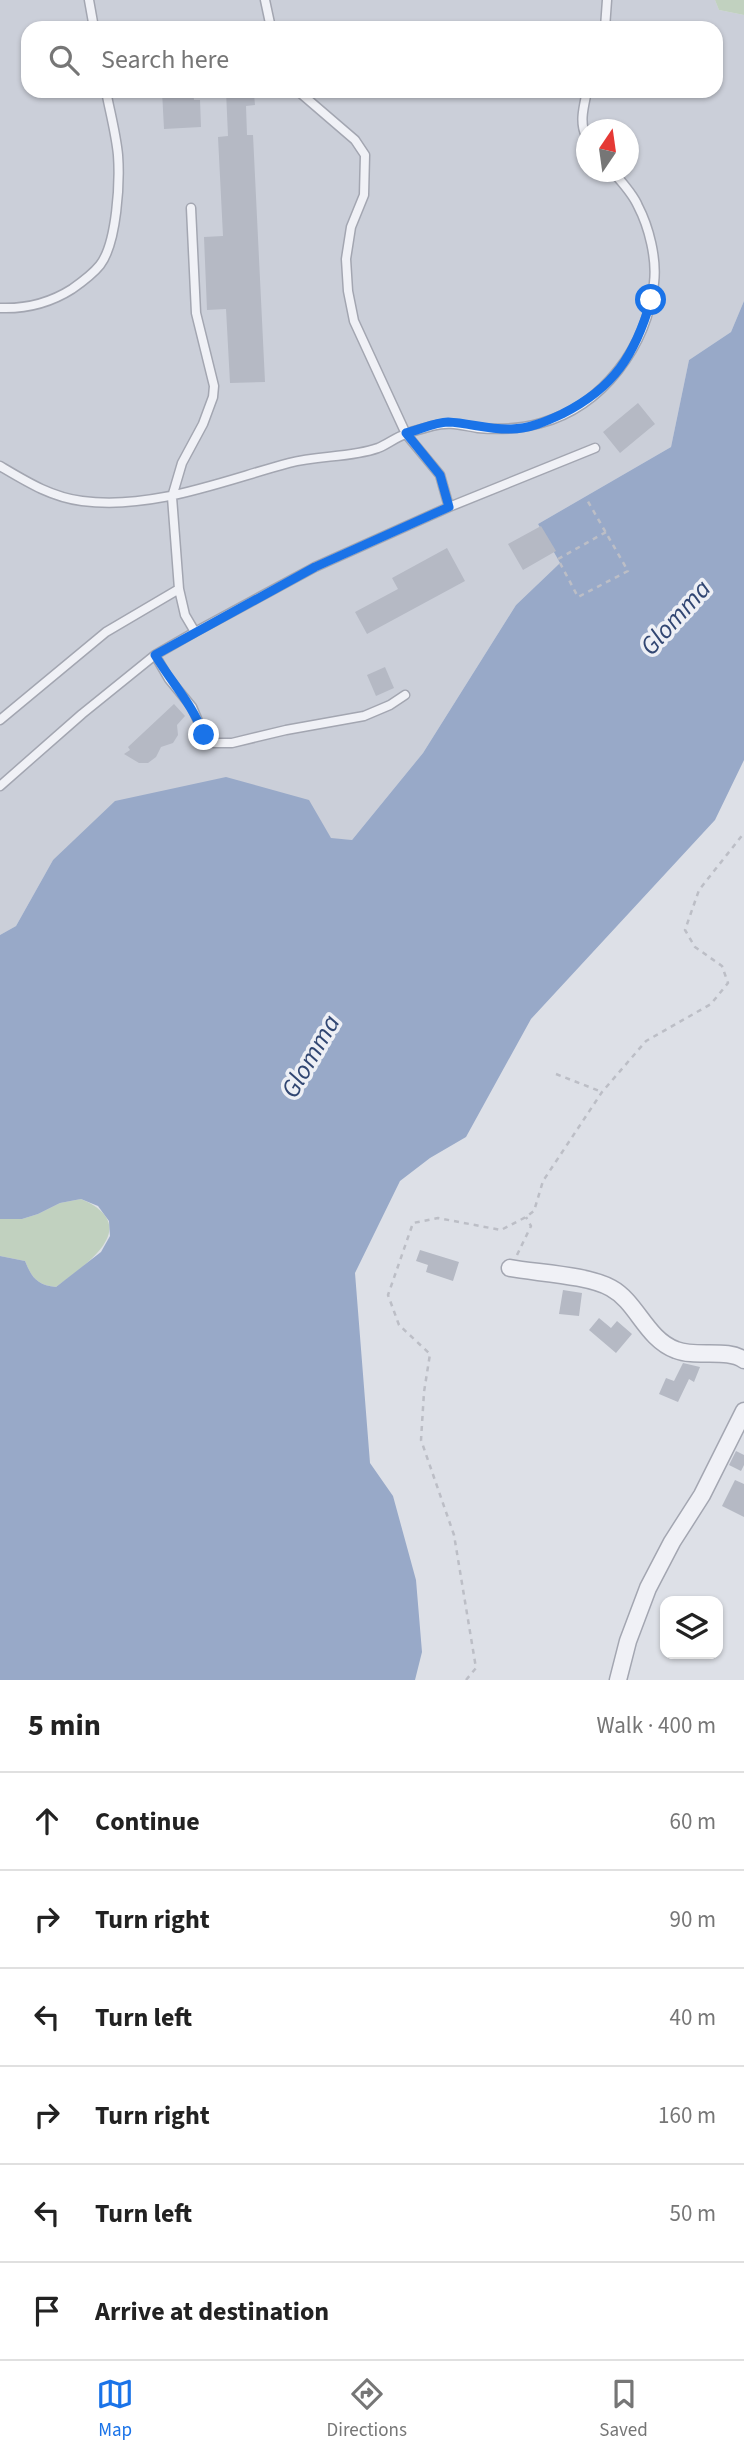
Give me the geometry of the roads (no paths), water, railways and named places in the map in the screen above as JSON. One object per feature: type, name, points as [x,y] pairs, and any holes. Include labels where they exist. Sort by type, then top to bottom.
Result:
[{"type":"street","points":[[510,1268],[591,1281],[610,1287],[625,1298],[658,1339],[674,1350],[694,1354],[729,1355],[744,1360]]},
{"type":"street","points":[[618,1680],[628,1642],[648,1588],[672,1542],[702,1495],[744,1411]]},
{"type":"lane","points":[[89,0],[93,21]]},
{"type":"lane","points":[[265,0],[270,21]]},
{"type":"lane","points":[[606,21],[607,0]]},
{"type":"lane","points":[[0,308],[46,303],[82,282],[102,263],[112,239],[116,215],[118,155],[107,98]]},
{"type":"lane","points":[[306,98],[355,140],[365,155],[364,195],[351,227],[346,258],[348,291],[355,321],[406,433],[440,475],[449,507]]},
{"type":"lane","points":[[582,119],[585,98]]},
{"type":"lane","points":[[0,467],[47,493],[83,501],[130,501],[172,497],[293,462],[377,448],[406,433],[446,422],[479,428],[514,429],[544,422],[581,404],[606,386],[624,365],[645,321],[654,281],[649,238],[638,204],[621,182]]},
{"type":"lane","points":[[191,208],[196,313],[214,386],[204,424],[182,463],[172,497],[179,589],[185,615],[195,632]]},
{"type":"lane","points":[[0,786],[82,713],[155,655],[195,632],[315,567],[449,507],[595,448]]},
{"type":"lane","points":[[0,720],[106,632],[179,589]]},
{"type":"lane","points":[[155,655],[169,679],[192,707],[204,735],[213,743],[232,743],[364,716],[405,695]]},
{"type":"water","name":"Glomma","points":[[744,301],[744,760],[715,820],[531,1019],[466,1137],[430,1158],[400,1181],[355,1273],[370,1463],[393,1496],[416,1580],[422,1652],[415,1680],[0,1680],[0,1256],[25,1261],[36,1280],[56,1287],[101,1252],[110,1236],[109,1221],[98,1206],[81,1199],[60,1203],[22,1219],[0,1219],[0,935],[16,926],[53,860],[115,801],[226,777],[309,800],[331,838],[352,840],[423,753],[516,605],[560,563],[538,524],[671,447],[689,360],[731,332]]}]
